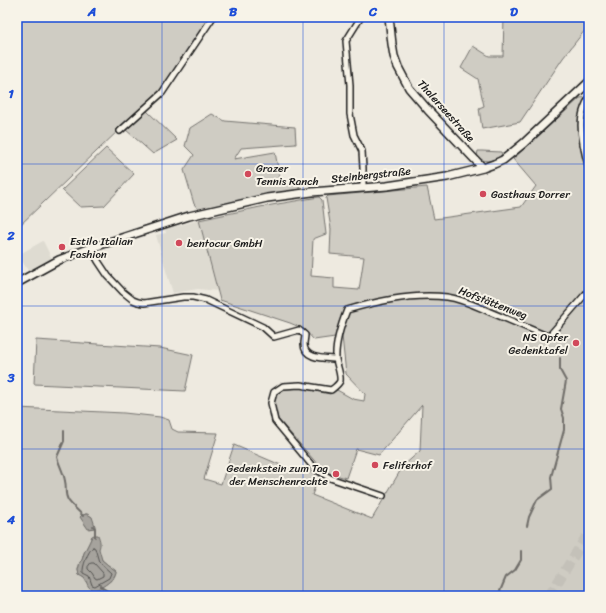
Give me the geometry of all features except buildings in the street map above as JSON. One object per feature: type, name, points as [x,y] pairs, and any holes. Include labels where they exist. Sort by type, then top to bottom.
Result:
[{"type":"main road","name":"Thalerseestraße","points":[[389,17],[394,56],[398,67],[410,88],[432,114],[483,168]]},
{"type":"main road","name":"Steinbergstraße","points":[[17,283],[59,260],[187,217],[261,200],[312,192],[387,186],[447,177],[483,168],[503,160],[514,152],[589,82]]},
{"type":"street","points":[[120,131],[162,93],[213,17]]},
{"type":"street","points":[[361,17],[346,42],[350,85],[350,114],[354,135],[362,151],[363,188]]},
{"type":"street","points":[[589,98],[582,116],[582,133],[589,170]]},
{"type":"street","points":[[91,248],[108,276],[133,300],[144,303],[183,297],[193,297],[206,300],[263,327],[274,337],[299,330],[305,335],[305,350],[310,355],[319,358],[336,358]]},
{"type":"street","name":"Hofstättenweg","points":[[383,496],[330,478],[314,468],[275,421],[272,403],[274,392],[283,386],[300,386],[331,390],[338,385],[340,379],[336,358],[337,340],[342,321],[347,310],[368,303],[390,299],[430,296],[447,297],[465,301],[550,336],[589,290]]},
{"type":"shaded area","points":[[17,17],[211,17],[161,91],[17,228]]},
{"type":"shaded area","points":[[504,17],[589,17],[589,25],[563,58],[520,122],[482,129],[479,108],[484,106],[478,79],[461,68],[473,46],[489,56],[503,56]]},
{"type":"shaded area","points":[[589,97],[589,174],[587,175],[589,183],[589,596],[17,596],[17,408],[124,413],[160,417],[169,420],[172,429],[178,432],[218,433],[204,479],[221,484],[234,445],[297,472],[311,470],[316,474],[309,484],[315,487],[312,495],[372,519],[403,466],[420,451],[422,405],[379,455],[356,449],[346,478],[325,472],[278,419],[274,404],[277,394],[284,389],[300,388],[330,394],[337,390],[353,399],[364,401],[365,394],[346,374],[342,336],[314,340],[304,329],[290,323],[220,300],[199,220],[260,207],[319,197],[322,200],[326,234],[313,239],[311,276],[334,278],[334,288],[359,290],[364,257],[330,254],[331,229],[326,198],[328,196],[427,187],[434,219],[521,207],[536,186],[513,159],[580,98]],"holes":[[[85,514],[92,517],[86,526],[81,518]],[[92,536],[102,560],[116,571],[112,580],[96,590],[86,579],[79,575],[78,570]]]},
{"type":"shaded area","points":[[146,110],[177,140],[153,154],[125,129]]},
{"type":"shaded area","points":[[212,114],[225,121],[295,127],[296,144],[241,148],[234,159],[275,152],[281,185],[300,183],[299,189],[200,211],[194,204],[184,170],[194,155],[185,146],[190,128]]},
{"type":"shaded area","points":[[106,148],[134,174],[104,206],[80,207],[62,190]]},
{"type":"shaded area","points":[[478,151],[501,152],[502,154],[493,160],[486,161],[477,156]]},
{"type":"shaded area","points":[[199,220],[218,291],[198,289],[173,293],[156,235],[166,233],[165,229]]},
{"type":"shaded area","points":[[43,241],[53,261],[29,272],[18,255]]},
{"type":"shaded area","points":[[36,340],[160,348],[193,355],[185,391],[34,384]]},
{"type":"water","points":[[87,514],[92,517],[95,528],[88,529],[80,517]]},
{"type":"water","points":[[98,535],[100,544],[99,549],[102,560],[116,571],[110,581],[102,587],[94,590],[90,588],[84,578],[79,575],[78,570],[84,553],[92,536]]},
{"type":"waterway","points":[[527,526],[529,517],[537,500],[552,489],[551,477],[564,430],[564,418],[561,409],[566,381],[560,370],[560,358]]},
{"type":"waterway","points":[[64,431],[64,441],[57,457],[66,484],[68,500],[83,516]]},
{"type":"waterway","points":[[93,526],[95,528],[95,537]]},
{"type":"waterway","points":[[498,596],[506,577],[515,570],[521,560],[521,551]]},
{"type":"waterway","points":[[101,585],[101,587],[116,596]]},
{"type":"tunnel","points":[[549,596],[589,532]]},
{"type":"place","name":"Grazer Tennis Ranch","points":[[248,174]]},
{"type":"place","name":"Gasthaus Dorrer","points":[[483,194]]},
{"type":"place","name":"bentocur GmbH","points":[[179,243]]},
{"type":"place","name":"Estilo Italian Fashion","points":[[62,247]]},
{"type":"place","name":"NS Opfer Gedenktafel","points":[[576,343]]},
{"type":"place","name":"Feliferhof","points":[[375,465]]},
{"type":"place","name":"Gedenkstein zum Tag der Menschenrechte","points":[[336,474]]}]
